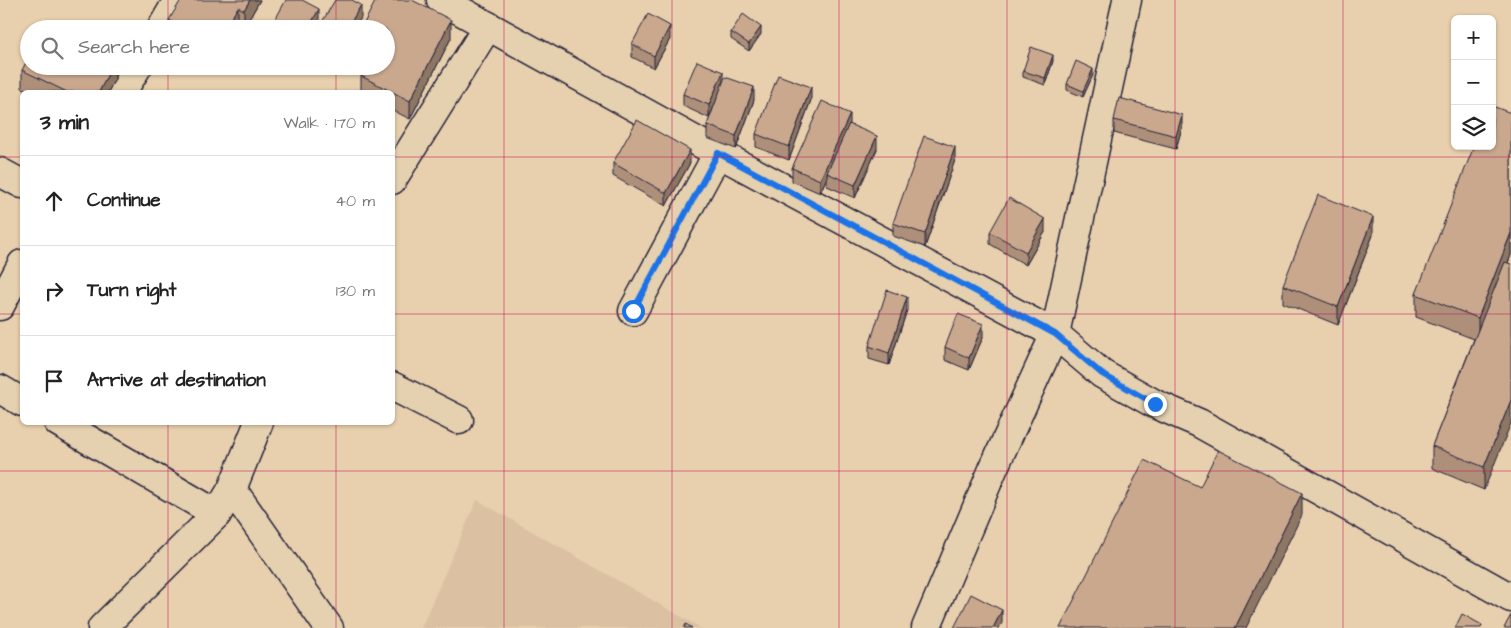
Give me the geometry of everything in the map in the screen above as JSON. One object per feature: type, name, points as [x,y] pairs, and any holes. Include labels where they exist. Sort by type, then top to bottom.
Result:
[{"type":"street","points":[[166,20],[178,0]]},
{"type":"street","points":[[441,0],[718,153],[1055,334],[1102,374],[1155,404],[1199,423],[1511,598]]},
{"type":"street","points":[[926,628],[994,468],[1055,334],[1127,0]]},
{"type":"street","points":[[395,175],[488,26]]},
{"type":"street","points":[[123,90],[132,75]]},
{"type":"street","points":[[633,311],[718,153]]},
{"type":"street","points":[[0,172],[20,183]]},
{"type":"street","points":[[0,306],[20,268]]},
{"type":"street","points":[[395,388],[459,420]]},
{"type":"street","points":[[0,389],[20,401]]},
{"type":"street","points":[[63,425],[217,514]]},
{"type":"street","points":[[102,628],[217,514],[232,489],[258,425]]},
{"type":"street","points":[[232,489],[329,628]]},
{"type":"shaded area","points":[[477,500],[701,628],[421,628]]},
{"type":"building","points":[[181,0],[250,0],[244,10],[238,7],[230,20],[169,20]]},
{"type":"building","points":[[286,0],[302,0],[319,9],[313,20],[275,20]]},
{"type":"building","points":[[335,0],[352,0],[361,5],[352,20],[323,20]]},
{"type":"building","points":[[376,0],[412,0],[451,20],[410,101],[395,93],[395,90],[388,90],[361,76],[395,75],[395,20],[366,20]]},
{"type":"building","points":[[648,14],[670,26],[654,56],[632,44]]},
{"type":"building","points":[[743,14],[761,27],[749,44],[731,32]]},
{"type":"building","points":[[1031,47],[1053,55],[1045,78],[1023,71]]},
{"type":"building","points":[[697,61],[723,72],[709,105],[683,94]]},
{"type":"building","points":[[1076,61],[1093,69],[1083,91],[1067,84]]},
{"type":"building","points":[[32,75],[108,75],[100,90],[63,90]]},
{"type":"building","points":[[778,75],[811,87],[789,147],[756,134]]},
{"type":"building","points":[[725,77],[754,87],[736,136],[707,125]]},
{"type":"building","points":[[1119,98],[1182,115],[1176,136],[1114,120]]},
{"type":"building","points":[[822,101],[850,114],[820,180],[792,168]]},
{"type":"building","points":[[1496,107],[1511,113],[1511,233],[1478,318],[1416,294],[1472,150],[1496,150]]},
{"type":"building","points":[[637,120],[690,150],[666,193],[613,163]]},
{"type":"building","points":[[849,124],[877,136],[855,185],[827,173]]},
{"type":"building","points":[[924,136],[955,147],[925,234],[893,223]]},
{"type":"building","points":[[1318,195],[1373,217],[1338,307],[1283,285]]},
{"type":"building","points":[[1009,198],[1045,219],[1026,252],[990,232]]},
{"type":"building","points":[[1505,262],[1511,264],[1511,400],[1484,467],[1432,446]]},
{"type":"building","points":[[887,290],[907,297],[889,353],[869,346]]},
{"type":"building","points":[[958,314],[983,324],[969,358],[945,347]]},
{"type":"building","points":[[1218,450],[1302,493],[1235,628],[1060,628],[1144,460],[1200,487]]},
{"type":"building","points":[[971,594],[1002,610],[993,628],[954,628]]},
{"type":"building","points":[[1462,614],[1482,625],[1481,628],[1455,628]]},
{"type":"building","points":[[1511,615],[1511,628],[1504,628]]},
{"type":"building","points":[[686,624],[692,628],[684,628]]},
{"type":"route","points":[[633,311],[718,153],[1055,334],[1102,374],[1155,404]]}]
